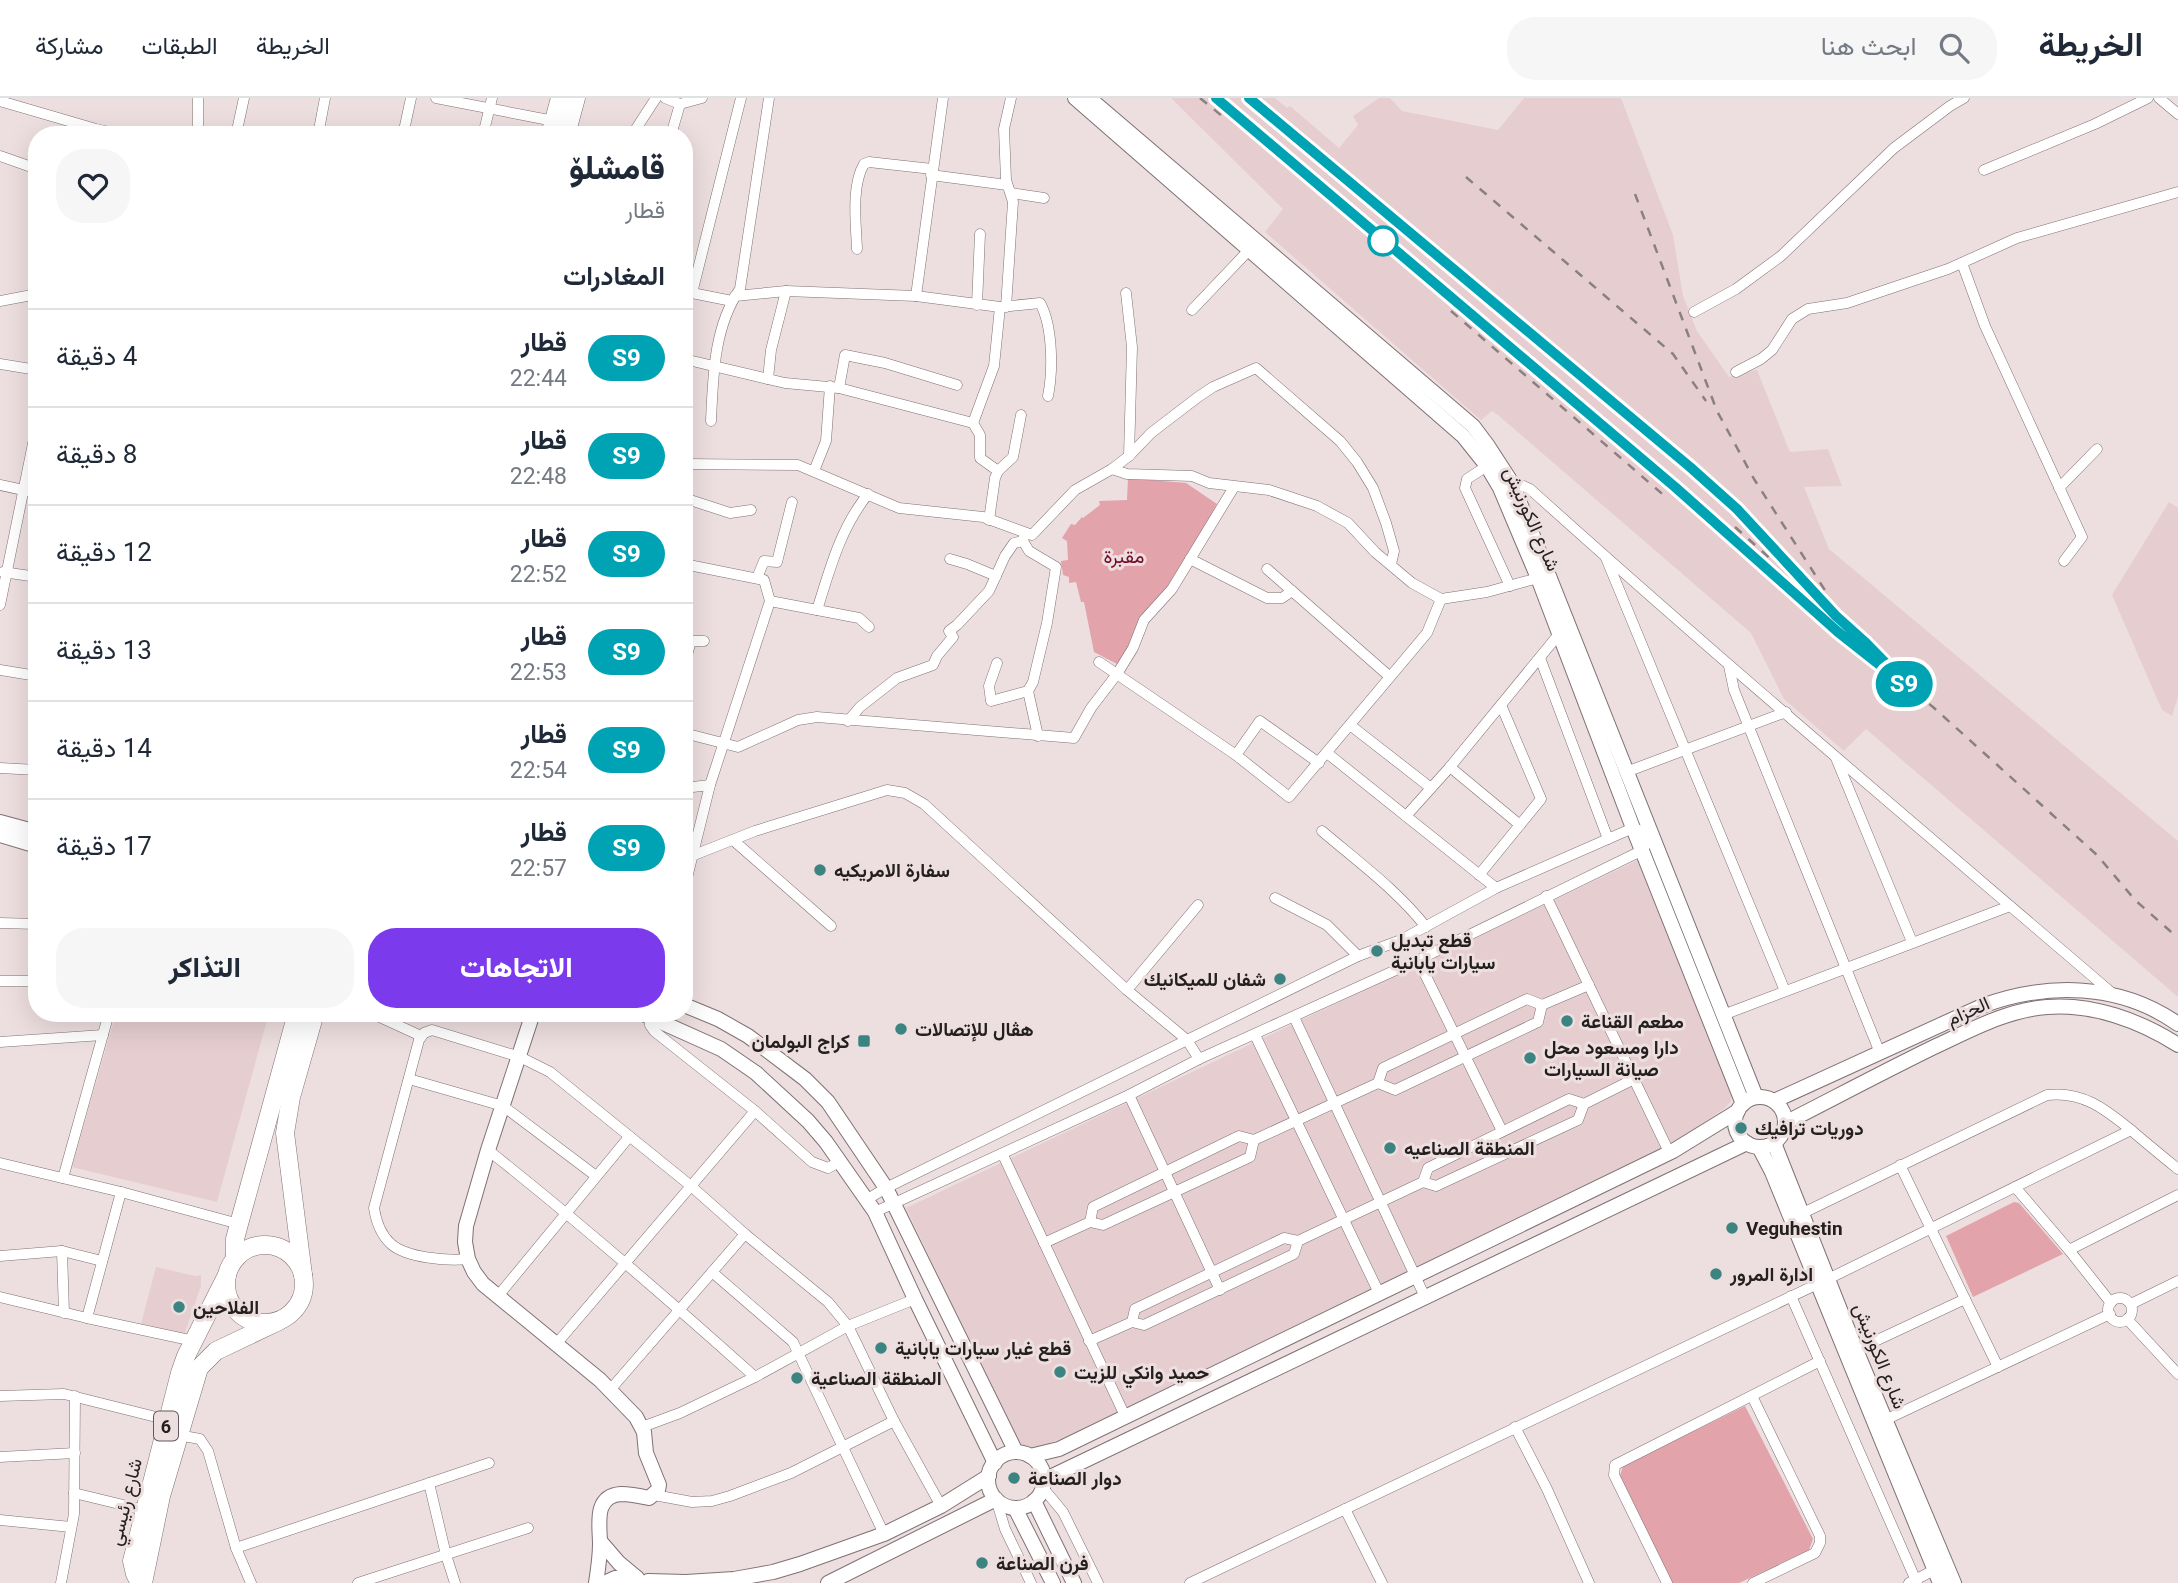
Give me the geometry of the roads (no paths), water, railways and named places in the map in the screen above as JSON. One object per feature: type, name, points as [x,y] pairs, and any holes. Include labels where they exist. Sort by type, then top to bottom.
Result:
[{"type":"highway","points":[[557,126],[560,98]]},
{"type":"highway","points":[[559,126],[576,98]]},
{"type":"highway","name":"شارع رئيسي","points":[[279,1321],[268,1324],[246,1319],[230,1303],[226,1292],[235,1239],[295,1022]]},
{"type":"highway","name":"شارع رئيسي","points":[[141,1583],[132,1562],[145,1510],[173,1428],[196,1375],[203,1363],[216,1351],[289,1316],[300,1303],[304,1286],[285,1133],[291,1097],[312,1022]]},
{"type":"highway","points":[[239,1224],[254,1232],[265,1245]]},
{"type":"highway","points":[[231,1267],[248,1249],[265,1245],[291,1255],[299,1264],[303,1275]]},
{"type":"highway","name":"شارع رئيسي","points":[[141,1583],[161,1496],[180,1373],[231,1267]]},
{"type":"street","points":[[198,98],[198,126]]},
{"type":"street","points":[[238,126],[244,98]]},
{"type":"street","points":[[320,126],[325,98]]},
{"type":"street","points":[[405,126],[411,98]]},
{"type":"street","points":[[436,98],[489,109],[544,126]]},
{"type":"street","points":[[485,126],[492,98]]},
{"type":"street","points":[[638,126],[656,98]]},
{"type":"street","points":[[665,98],[680,104],[702,98]]},
{"type":"street","points":[[693,275],[741,98]]},
{"type":"street","points":[[711,421],[713,366],[726,315],[740,289],[769,98]]},
{"type":"street","points":[[916,296],[943,98]]},
{"type":"street","points":[[973,424],[994,366],[1003,307],[1013,202],[1009,189],[1004,129],[1011,98]]},
{"type":"street","name":"شارع الكورنيش","points":[[1075,98],[1463,436],[1506,486],[1626,772],[1723,1015],[1746,1104]]},
{"type":"street","name":"شارع الكورنيش","points":[[1090,98],[1473,426],[1496,456],[1538,578],[1633,828],[1746,1104]]},
{"type":"street","points":[[1694,312],[1736,289],[1781,256],[1894,148],[1964,98]]},
{"type":"street","points":[[1984,170],[2095,124],[2148,98]]},
{"type":"street","points":[[2159,98],[2178,114]]},
{"type":"street","points":[[0,101],[86,126]]},
{"type":"street","points":[[674,126],[680,104]]},
{"type":"street","points":[[0,156],[28,166]]},
{"type":"street","points":[[857,249],[856,202],[861,169],[869,162],[932,172],[1044,198]]},
{"type":"street","points":[[1735,372],[1761,359],[1772,350],[1783,337],[1792,319],[1808,309],[1847,303],[1962,263],[2017,239],[2178,192]]},
{"type":"street","points":[[977,305],[980,234]]},
{"type":"street","points":[[1192,310],[1250,249]]},
{"type":"street","points":[[1962,263],[1985,326],[2082,537],[2064,561]]},
{"type":"street","points":[[693,294],[734,298],[786,291],[916,296],[1003,307],[1040,303],[1045,311],[1052,373],[1048,397]]},
{"type":"street","points":[[768,379],[771,350],[786,291]]},
{"type":"street","points":[[1126,293],[1132,347],[1129,456]]},
{"type":"street","points":[[0,301],[28,296]]},
{"type":"street","points":[[814,471],[826,440],[834,387],[845,355],[885,363],[957,385]]},
{"type":"street","points":[[693,361],[785,383],[834,387],[973,424],[980,435],[979,458],[998,471]]},
{"type":"street","points":[[0,364],[28,369]]},
{"type":"street","points":[[848,721],[860,707],[897,678],[933,665],[953,637],[949,631],[989,591],[1014,543],[1032,535],[1075,490],[1112,469],[1151,433],[1198,397],[1213,387],[1256,369],[1339,441],[1357,462],[1373,488],[1386,523],[1394,551],[1391,564]]},
{"type":"street","points":[[989,520],[995,478],[998,471],[1013,457],[1021,415]]},
{"type":"street","points":[[2059,488],[2097,449]]},
{"type":"street","points":[[693,464],[798,465],[899,508],[983,517],[1024,537],[1029,551],[1056,567],[1047,623],[1033,682],[1028,691],[1038,736]]},
{"type":"street","points":[[0,605],[3,572],[28,466]]},
{"type":"street","points":[[1487,466],[1467,479],[1465,488],[1510,586]]},
{"type":"street","points":[[1112,469],[1127,474],[1192,476],[1209,483],[1269,490],[1317,506],[1348,523],[1375,552],[1418,587],[1441,599],[1487,592],[1538,578]]},
{"type":"street","points":[[0,485],[28,491]]},
{"type":"street","points":[[1506,486],[1521,485],[1530,489],[1729,666],[2112,993]]},
{"type":"street","points":[[693,735],[738,747],[806,718],[1074,738],[1091,708],[1133,648],[1144,620],[1172,589],[1234,487]]},
{"type":"street","points":[[817,610],[838,542],[868,494]]},
{"type":"street","points":[[693,501],[730,513],[751,510]]},
{"type":"street","points":[[757,578],[764,561],[776,562],[792,502]]},
{"type":"street","points":[[1606,557],[1785,991]]},
{"type":"street","points":[[950,559],[996,576]]},
{"type":"street","points":[[1190,559],[1267,598],[1282,598],[1292,591]]},
{"type":"street","points":[[693,566],[764,580],[770,601],[710,785],[693,858]]},
{"type":"street","points":[[1267,569],[1390,676]]},
{"type":"street","points":[[3,572],[28,576]]},
{"type":"street","points":[[1099,662],[1236,755],[1289,797],[1427,633],[1441,599]]},
{"type":"street","points":[[770,601],[859,618],[869,627]]},
{"type":"street","points":[[1406,817],[1559,634]]},
{"type":"street","points":[[693,640],[704,640]]},
{"type":"street","points":[[1540,657],[1608,839]]},
{"type":"street","points":[[997,663],[989,686],[992,701],[1028,691]]},
{"type":"street","points":[[1729,666],[1734,690],[1748,726],[1880,1053]]},
{"type":"street","points":[[0,670],[28,675]]},
{"type":"street","points":[[1479,874],[1541,799],[1501,705]]},
{"type":"street","points":[[1626,772],[1786,712]]},
{"type":"street","points":[[1236,755],[1260,722],[1319,763]]},
{"type":"street","points":[[1350,725],[1431,788]]},
{"type":"street","points":[[1327,753],[1496,888]]},
{"type":"street","points":[[1834,754],[1912,942]]},
{"type":"street","points":[[1450,767],[1520,825]]},
{"type":"street","points":[[0,768],[28,770]]},
{"type":"street","points":[[693,788],[710,785]]},
{"type":"street","points":[[694,855],[755,831],[887,790],[905,793],[924,804],[1127,990],[1187,1040],[1199,1059]]},
{"type":"street","points":[[0,822],[28,830]]},
{"type":"street","points":[[866,1200],[1358,956],[1401,940],[1496,888],[1633,828],[1651,834],[1643,850],[1418,960],[1199,1059],[1003,1155],[875,1212]]},
{"type":"street","points":[[1322,831],[1416,914],[1426,927]]},
{"type":"street","points":[[0,835],[28,843]]},
{"type":"street","points":[[733,840],[831,926]]},
{"type":"street","points":[[1546,896],[1669,1152]]},
{"type":"street","points":[[1275,898],[1327,925],[1358,956]]},
{"type":"street","points":[[1127,990],[1198,905]]},
{"type":"street","points":[[1723,1015],[2010,906]]},
{"type":"street","points":[[0,923],[28,924]]},
{"type":"street","points":[[1418,960],[1502,1131]]},
{"type":"street","points":[[0,981],[28,981]]},
{"type":"street","points":[[1378,1083],[1383,1068],[1527,999],[1542,1005],[1589,985]]},
{"type":"street","points":[[1774,1101],[2000,999],[2052,990],[2084,989],[2112,993],[2146,1006],[2178,1024]]},
{"type":"street","points":[[1090,1222],[1093,1207],[1239,1136],[1254,1140],[1378,1083],[1395,1090],[1538,1022],[1542,1005]]},
{"type":"street","name":"الحزام","points":[[1785,1123],[1887,1070],[1970,1030],[2015,1012],[2047,1007],[2089,1010],[2147,1027],[2178,1045]]},
{"type":"street","points":[[693,1009],[719,1019],[748,1036],[828,1102],[886,1188],[1023,1454],[1040,1466],[1043,1484],[1063,1512],[1098,1583]]},
{"type":"street","points":[[1294,1017],[1425,1297]]},
{"type":"street","points":[[63,1178],[107,1022]]},
{"type":"street","points":[[391,1022],[421,1036]]},
{"type":"street","points":[[530,1022],[488,1150],[466,1226],[465,1242],[468,1259],[478,1279],[610,1390],[642,1427],[646,1453],[659,1485],[654,1495],[649,1498],[622,1494],[605,1502],[599,1516],[597,1583]]},
{"type":"street","points":[[649,1022],[660,1036],[755,1111],[812,1162],[828,1168],[841,1161]]},
{"type":"street","points":[[664,1022],[721,1049],[756,1073],[808,1121],[841,1161],[875,1212],[992,1469],[990,1488],[1005,1530],[1031,1583]]},
{"type":"street","points":[[468,1259],[437,1259],[393,1246],[377,1222],[374,1208],[421,1036],[428,1031],[436,1030],[520,1057],[550,1072],[828,1302],[848,1326],[894,1421],[941,1506]]},
{"type":"street","points":[[0,1042],[103,1035]]},
{"type":"street","points":[[1255,1035],[1379,1293]]},
{"type":"street","points":[[409,1079],[503,1105],[596,1176]]},
{"type":"street","points":[[1132,1322],[1135,1309],[1284,1238],[1298,1241],[1423,1182],[1436,1186],[1578,1120],[1584,1104],[1634,1079]]},
{"type":"street","points":[[1802,1213],[2047,1095],[2069,1094],[2092,1101],[2107,1110],[2178,1169]]},
{"type":"street","points":[[1129,1095],[1220,1290]]},
{"type":"street","points":[[604,1583],[615,1578],[706,1581],[773,1572],[884,1534],[941,1506],[992,1469],[1008,1453],[1023,1454],[1059,1449],[1682,1146],[1746,1104],[1766,1098],[1774,1101],[1783,1111],[1784,1131],[1774,1143],[1753,1145],[1425,1297],[1043,1484],[1034,1501],[1022,1507],[1005,1505],[996,1499]]},
{"type":"street","points":[[1423,1182],[1428,1168],[1502,1131],[1569,1099],[1584,1104]]},
{"type":"street","points":[[1746,1104],[1737,1129],[1739,1135],[1753,1145]]},
{"type":"street","points":[[557,1343],[755,1111]]},
{"type":"street","points":[[1190,1583],[1206,1580],[1345,1509],[1823,1281],[2131,1130]]},
{"type":"street","points":[[498,1296],[629,1137]]},
{"type":"street","points":[[1044,1243],[1090,1222],[1103,1225],[1250,1157],[1254,1140]]},
{"type":"street","name":"شارع الكورنيش","points":[[1774,1143],[1802,1213],[1823,1281],[1941,1572],[1954,1583]]},
{"type":"street","name":"شارع الكورنيش","points":[[1753,1145],[1772,1172],[1856,1350],[1941,1572]]},
{"type":"street","points":[[488,1150],[566,1212],[755,1377]]},
{"type":"street","points":[[1003,1155],[1125,1416]]},
{"type":"street","points":[[0,1163],[239,1224]]},
{"type":"street","points":[[1900,1165],[1998,1367]]},
{"type":"street","points":[[2015,1187],[2111,1303],[2110,1314]]},
{"type":"street","points":[[87,1318],[121,1192]]},
{"type":"street","points":[[2069,1250],[2178,1195]]},
{"type":"street","points":[[610,1390],[745,1234]]},
{"type":"street","points":[[1090,1341],[1132,1322],[1144,1325],[1220,1290],[1294,1254],[1298,1241]]},
{"type":"street","points":[[0,1256],[62,1251],[102,1261]]},
{"type":"street","points":[[62,1251],[64,1313]]},
{"type":"street","points":[[712,1272],[793,1342],[884,1534]]},
{"type":"street","points":[[2131,1304],[2178,1281]]},
{"type":"street","points":[[1791,1296],[1914,1582],[1941,1572]]},
{"type":"street","points":[[0,1297],[194,1341]]},
{"type":"street","points":[[2110,1314],[2118,1321],[2127,1319],[2132,1311],[2131,1304],[2122,1298],[2111,1303]]},
{"type":"street","points":[[642,1427],[680,1413],[755,1377],[848,1326],[915,1299]]},
{"type":"street","points":[[1856,1350],[1965,1299]]},
{"type":"street","points":[[1885,1420],[2110,1314]]},
{"type":"street","points":[[2127,1319],[2174,1362],[2178,1374]]},
{"type":"street","points":[[1667,1583],[1614,1475],[1614,1468],[1620,1461],[1820,1361]]},
{"type":"street","points":[[0,1396],[75,1396],[200,1439],[208,1451],[236,1548],[251,1583]]},
{"type":"street","points":[[61,1583],[74,1493],[75,1396]]},
{"type":"street","points":[[1752,1396],[1820,1540],[1815,1553],[1753,1583]]},
{"type":"street","points":[[654,1495],[692,1502],[721,1499],[766,1484],[894,1421]]},
{"type":"street","points":[[1515,1427],[1547,1489],[1589,1583]]},
{"type":"street","points":[[0,1457],[75,1453]]},
{"type":"street","points":[[236,1548],[489,1463]]},
{"type":"street","points":[[429,1483],[446,1555],[456,1583]]},
{"type":"street","points":[[74,1493],[145,1510]]},
{"type":"street","points":[[828,1583],[847,1579],[996,1499]]},
{"type":"street","points":[[1034,1501],[1074,1583]]},
{"type":"street","points":[[1015,1508],[1053,1583]]},
{"type":"street","points":[[1345,1509],[1382,1583]]},
{"type":"street","points":[[0,1520],[71,1527]]},
{"type":"street","points":[[358,1583],[528,1528]]},
{"type":"street","points":[[600,1541],[619,1563],[645,1581]]},
{"type":"railway","points":[[1200,98],[1222,116]]},
{"type":"railway","points":[[1216,98],[1675,487],[1838,632],[1933,707],[2097,855],[2135,900],[2178,938]]},
{"type":"railway","points":[[1249,98],[1690,467],[1737,509],[1851,629]]},
{"type":"railway","points":[[1466,177],[1673,354],[1706,401]]},
{"type":"railway","points":[[1635,194],[1717,411],[1754,479],[1828,595]]},
{"type":"railway","points":[[1451,311],[1667,498]]},
{"type":"railway","points":[[1735,527],[1774,562]]},
{"type":"train","name":"S9","points":[[1216,98],[1675,487],[1838,632],[1914,692],[1836,616],[1737,509],[1690,467],[1249,98]]},
{"type":"place","name":"سفارة الامريكيه","points":[[820,870]]},
{"type":"place","name":"قطع تبديل سيارات يابانية","points":[[1377,951]]},
{"type":"place","name":"شفان للميكانيك","points":[[1280,979]]},
{"type":"place","name":"مطعم القناعة","points":[[1567,1021]]},
{"type":"place","name":"هڤال للإتصالات","points":[[901,1029]]},
{"type":"place","name":"كراج البولمان","points":[[864,1041]]},
{"type":"place","name":"دارا ومسعود محل صيانة السيارات","points":[[1530,1058]]},
{"type":"place","name":"دوريات ترافيك","points":[[1741,1128]]},
{"type":"place","name":"المنطقة الصناعيه","points":[[1390,1148]]},
{"type":"place","name":"Veguhestin","points":[[1732,1228]]},
{"type":"place","name":"ادارة المرور","points":[[1716,1274]]},
{"type":"place","name":"الفلاحين","points":[[179,1307]]},
{"type":"place","name":"قطع غيار سيارات يابانية","points":[[881,1348]]},
{"type":"place","name":"حميد وانكي للزيت","points":[[1060,1372]]},
{"type":"place","name":"المنطقة الصناعية","points":[[797,1378]]},
{"type":"place","name":"دوار الصناعة","points":[[1014,1478]]},
{"type":"place","name":"فرن الصناعة","points":[[982,1563]]},
{"type":"park label","name":"مقبرة","points":[[1124,556]]}]
